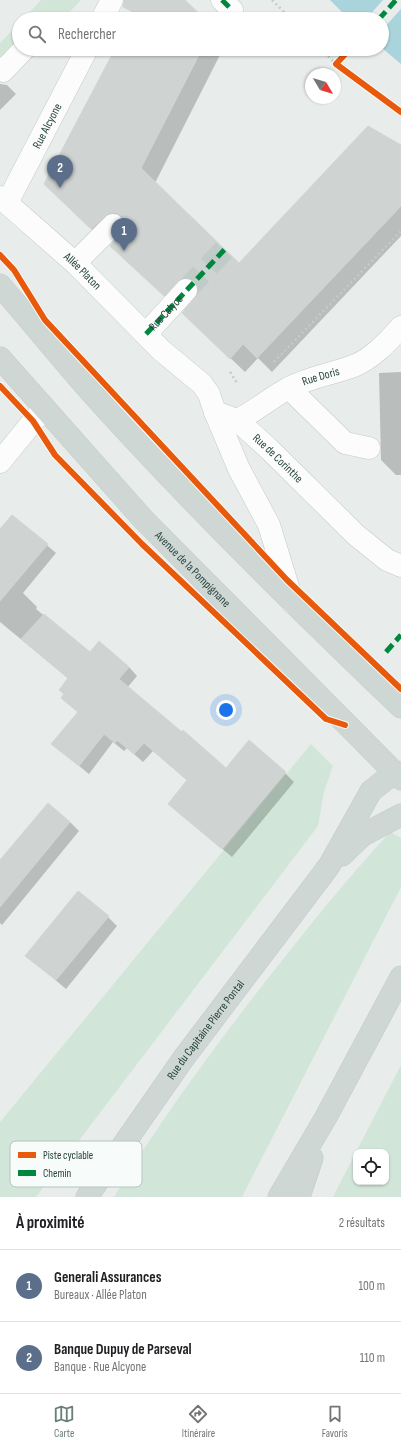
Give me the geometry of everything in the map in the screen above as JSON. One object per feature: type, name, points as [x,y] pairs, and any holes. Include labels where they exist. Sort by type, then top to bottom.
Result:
[{"type":"main road","points":[[0,285],[107,410],[293,603],[401,707]]},
{"type":"main road","name":"Avenue de la Pompignane","points":[[0,358],[143,519],[399,775]]},
{"type":"main road","name":"Rue du Capitaine Pierre Pontal","points":[[126,1141],[183,1059],[329,866],[371,791],[399,775]]},
{"type":"main road","name":"Rue du Capitaine Pierre Pontal","points":[[329,866],[363,835],[401,815]]},
{"type":"main road","points":[[279,1197],[326,1117],[401,977]]},
{"type":"main road","points":[[299,1197],[326,1117]]},
{"type":"main road","name":"Rue du Capitaine Pierre Pontal","points":[[87,1197],[94,1187]]},
{"type":"street","points":[[106,12],[112,0]]},
{"type":"street","points":[[3,71],[17,56]]},
{"type":"street","name":"Rue Alcyone","points":[[3,200],[83,56]]},
{"type":"street","name":"Allée Platon","points":[[3,200],[75,263],[161,350],[202,384],[209,394],[215,412]]},
{"type":"street","points":[[75,263],[113,225]]},
{"type":"street","name":"Rue Calyce","points":[[146,334],[186,290]]},
{"type":"street","name":"Rue Doris","points":[[237,420],[248,415],[256,407],[306,380],[356,365],[370,357],[401,327]]},
{"type":"street","points":[[289,388],[345,443],[369,448]]},
{"type":"street","points":[[0,462],[44,408]]},
{"type":"street","points":[[215,412],[239,469],[269,525],[293,603]]},
{"type":"street","name":"Rue de Corinthe","points":[[215,412],[237,420],[269,449],[356,535],[387,560],[401,566]]},
{"type":"path","points":[[272,0],[284,12]]},
{"type":"path","points":[[328,56],[336,64],[401,112]]},
{"type":"green space","points":[[41,0],[81,0],[70,12],[30,12]]},
{"type":"green space","points":[[12,30],[12,45],[0,58],[0,43]]},
{"type":"green space","points":[[311,744],[333,766],[324,792],[318,826],[79,1141],[10,1141],[10,1187],[44,1187],[36,1197],[0,1197],[0,1122]]},
{"type":"green space","points":[[390,832],[401,838],[401,887],[242,1197],[114,1197],[120,1187],[142,1187],[142,1152],[147,1144],[201,1066],[274,970],[322,910]]},
{"type":"green space","points":[[401,1065],[401,1197],[333,1197],[353,1158],[353,1185],[389,1185],[389,1149],[358,1149]]},
{"type":"water","points":[[330,0],[401,0],[401,64],[389,54],[389,12],[342,12]]},
{"type":"pier","points":[[383,0],[401,0],[401,9],[389,22],[389,12],[372,12]]},
{"type":"building","points":[[124,0],[185,0],[198,12],[133,12],[123,7]]},
{"type":"building","points":[[111,56],[198,56],[141,168],[239,263],[368,126],[401,145],[401,206],[257,358],[243,344],[230,359],[182,313],[198,293],[198,287],[194,281],[188,278],[182,278],[164,296],[110,246],[125,229],[125,222],[122,216],[116,213],[109,213],[91,229],[44,184]]},
{"type":"building","points":[[12,515],[48,544],[0,601],[0,529]]},
{"type":"building","points":[[44,614],[90,652],[99,641],[129,667],[119,679],[182,732],[183,730],[226,768],[249,740],[286,772],[222,849],[168,804],[187,780],[144,743],[134,754],[117,740],[115,743],[104,734],[79,766],[51,744],[78,712],[61,698],[64,694],[59,690],[68,678],[21,639]]},
{"type":"building","points":[[48,803],[70,822],[0,907],[0,860]]},
{"type":"building","points":[[78,891],[109,916],[56,980],[25,956]]},
{"type":"tunnel","points":[[186,290],[225,249]]},
{"type":"marked path","points":[[222,0],[232,10]]},
{"type":"marked path","points":[[385,12],[396,0]]},
{"type":"marked path","points":[[146,334],[225,249]]},
{"type":"marked path","points":[[386,652],[401,635]]},
{"type":"cycle path","points":[[343,56],[336,64],[401,112]]},
{"type":"cycle path","points":[[0,255],[14,270],[45,320],[287,580],[401,689]]},
{"type":"cycle path","points":[[0,386],[33,421],[55,455],[142,544],[326,719],[345,725]]},
{"type":"place","name":"Banque Dupuy de Parseval","points":[[60,188]]},
{"type":"place","name":"Generali Assurances","points":[[124,251]]}]
